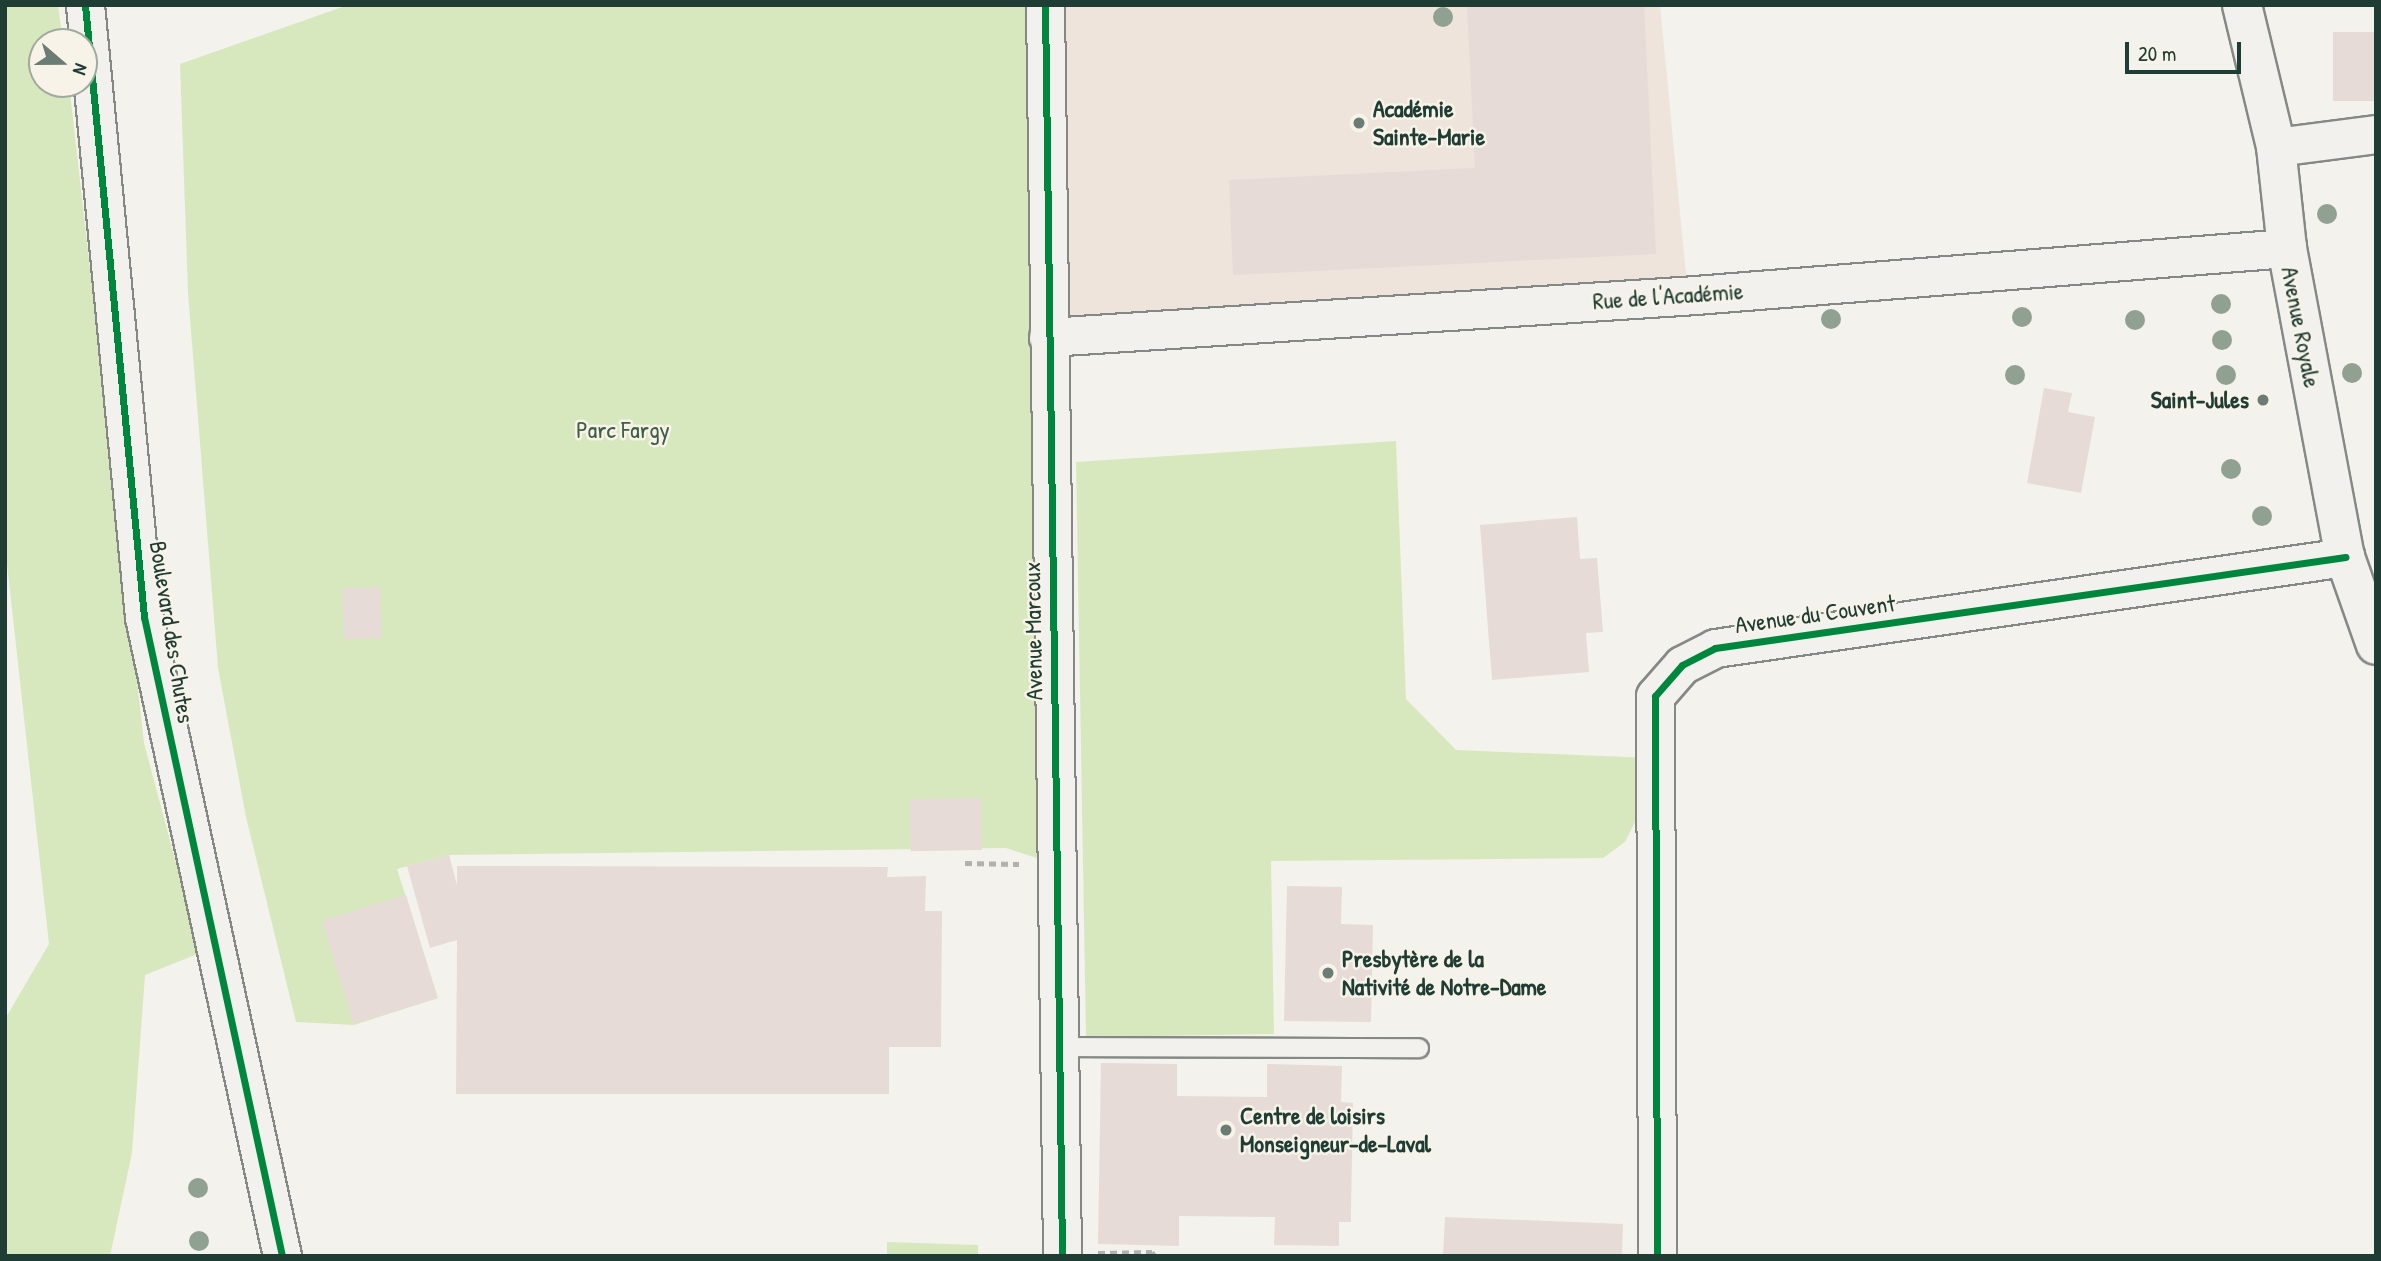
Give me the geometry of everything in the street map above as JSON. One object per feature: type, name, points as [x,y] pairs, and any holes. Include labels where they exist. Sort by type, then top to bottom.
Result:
[{"type":"main road","name":"Avenue Royale","points":[[2242,5],[2276,147],[2287,248],[2345,557],[2376,645]]},
{"type":"street","name":"Boulevard des Chutes","points":[[85,5],[144,617],[282,1256]]},
{"type":"street","name":"Avenue Marcoux","points":[[1045,5],[1057,1047],[1062,1255]]},
{"type":"street","points":[[2276,147],[2376,134]]},
{"type":"street","name":"Rue de l'Académie","points":[[1048,337],[1695,295],[2287,248]]},
{"type":"street","name":"Avenue du Couvent","points":[[1657,1256],[1655,696],[1682,665],[1715,648],[2345,557]]},
{"type":"lane","points":[[1057,1047],[1419,1048]]},
{"type":"path","points":[[965,863],[1055,864]]},
{"type":"path","points":[[1062,1255],[1152,1252],[1155,1256]]},
{"type":"shaded area","name":"Académie Sainte-Marie","points":[[1045,5],[1660,5],[1688,295],[1048,337]]},
{"type":"green space","points":[[5,5],[58,5],[61,28],[28,28],[28,98],[71,98],[144,743],[200,953],[145,975],[132,1153],[110,1256],[5,1256],[5,1019],[49,944],[5,546]]},
{"type":"green space","name":"Parc Fargy","points":[[348,5],[1045,5],[1055,864],[1006,848],[449,855],[397,869],[438,998],[354,1025],[296,1022],[246,817],[218,668],[188,293],[180,64]]},
{"type":"green space","points":[[1396,441],[1406,699],[1456,750],[1650,758],[1638,816],[1625,842],[1603,858],[1271,861],[1274,1034],[1086,1037],[1076,462]]},
{"type":"green space","points":[[887,1242],[978,1245],[978,1256],[887,1256]]},
{"type":"building","points":[[1467,5],[1644,5],[1656,254],[1233,275],[1229,180],[1475,168]]},
{"type":"building","points":[[2333,32],[2376,32],[2376,101],[2333,101]]},
{"type":"building","points":[[2044,388],[2072,393],[2068,412],[2095,417],[2081,493],[2027,483]]},
{"type":"building","points":[[1577,517],[1580,559],[1597,558],[1603,632],[1586,633],[1589,672],[1492,680],[1480,525]]},
{"type":"building","points":[[380,587],[382,638],[344,639],[342,588]]},
{"type":"building","points":[[981,798],[982,850],[911,851],[910,799]]},
{"type":"building","points":[[449,855],[457,885],[457,866],[888,867],[887,877],[926,876],[925,911],[942,911],[941,1047],[889,1047],[889,1094],[456,1094],[457,940],[430,948],[407,866]]},
{"type":"building","name":"Presbytère de la Nativité de Notre-Dame","points":[[1287,886],[1342,887],[1341,924],[1373,925],[1371,1022],[1284,1021]]},
{"type":"building","points":[[406,895],[438,998],[353,1024],[322,921]]},
{"type":"building","name":"Centre de loisirs Monseigneur-de-Laval","points":[[1101,1063],[1177,1064],[1177,1096],[1267,1097],[1267,1064],[1342,1066],[1341,1102],[1353,1103],[1351,1222],[1339,1222],[1339,1246],[1274,1245],[1275,1217],[1179,1216],[1179,1246],[1098,1244]]},
{"type":"building","points":[[1445,1217],[1623,1224],[1622,1256],[1443,1256]]},
{"type":"cycle path","points":[[85,5],[144,617],[282,1256]]},
{"type":"cycle path","points":[[1045,5],[1062,1256]]},
{"type":"cycle path","points":[[1657,1256],[1655,696],[1682,665],[1715,648],[2345,557]]},
{"type":"place","name":"Académie Sainte-Marie","points":[[1359,123]]},
{"type":"place","name":"Saint-Jules","points":[[2263,400]]},
{"type":"place","name":"Presbytère de la Nativité de Notre-Dame","points":[[1328,973]]},
{"type":"place","name":"Centre de loisirs Monseigneur-de-Laval","points":[[1226,1130]]}]
